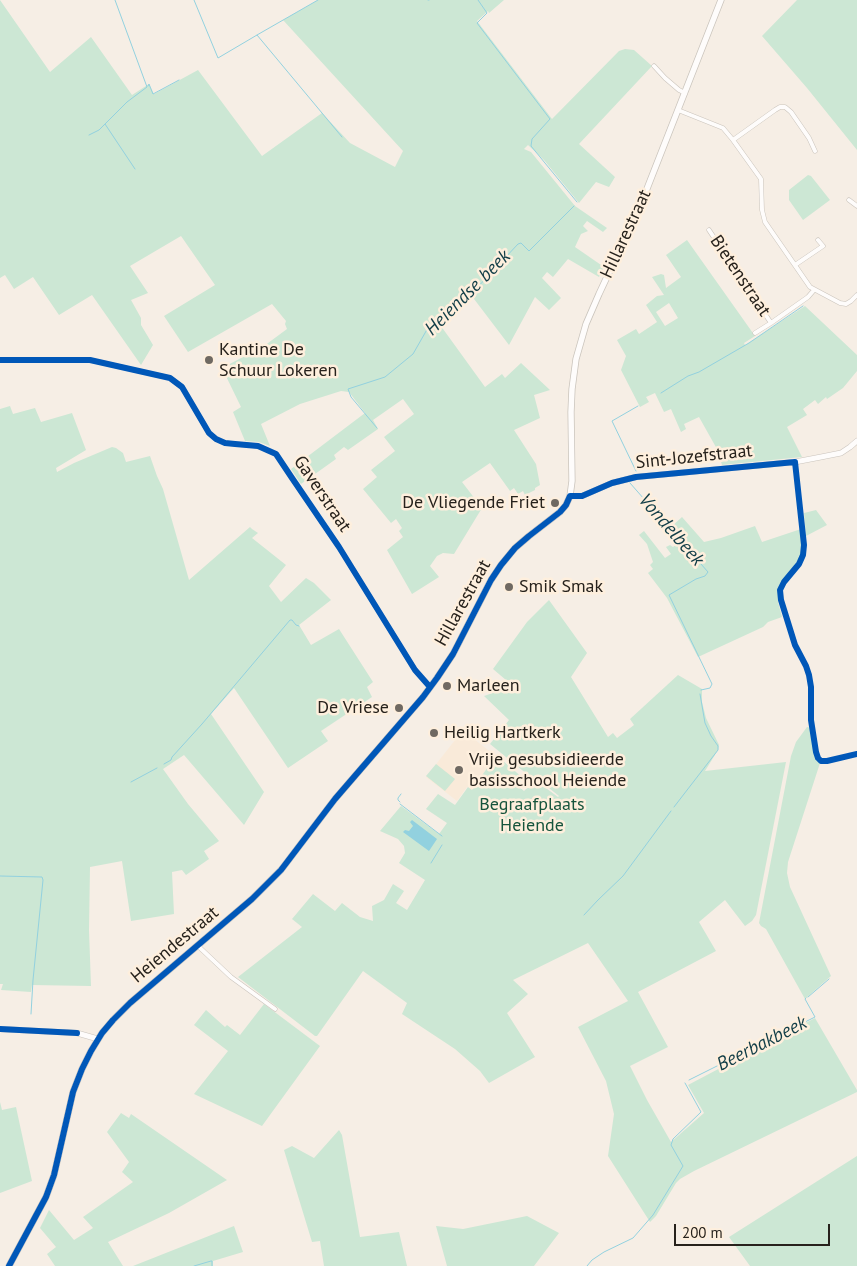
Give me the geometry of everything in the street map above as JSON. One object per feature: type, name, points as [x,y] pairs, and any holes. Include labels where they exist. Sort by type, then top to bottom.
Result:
[{"type":"main road","name":"Hillarestraat","points":[[430,687],[452,654],[482,595],[501,565],[515,548],[560,512],[570,496],[572,481],[572,389],[580,344],[592,309],[641,204],[721,0]]},
{"type":"main road","name":"Heiendestraat","points":[[9,1266],[46,1197],[54,1175],[73,1092],[90,1051],[98,1039],[126,1007],[252,899],[281,870],[335,799],[430,687]]},
{"type":"street","points":[[654,66],[665,78],[685,93]]},
{"type":"street","points":[[733,140],[775,110],[785,107],[791,112],[809,138],[815,151]]},
{"type":"street","points":[[678,110],[723,128],[733,140],[761,179],[762,210],[766,222],[806,282],[814,290],[840,303],[846,304],[857,295]]},
{"type":"street","points":[[849,200],[857,206]]},
{"type":"street","name":"Bietenstraat","points":[[709,230],[771,323]]},
{"type":"street","points":[[795,265],[823,246],[818,240]]},
{"type":"street","name":"Bietenstraat","points":[[756,333],[808,297],[814,290]]},
{"type":"street","name":"Gaverstraat","points":[[0,360],[90,360],[170,378],[182,387],[209,433],[216,439],[225,443],[258,446],[276,454],[339,546],[416,670],[430,687]]},
{"type":"street","name":"Sint-Jozefstraat","points":[[570,496],[582,496],[612,483],[636,477],[795,462],[841,453],[857,441]]},
{"type":"street","points":[[198,946],[231,976],[275,1009]]},
{"type":"street","points":[[0,1029],[77,1033],[98,1039]]},
{"type":"shaded area","name":"Vrije gesubsidieerde basisschool Heiende","points":[[460,728],[496,755],[472,790],[467,787],[457,801],[426,777],[459,735],[456,732]]},
{"type":"green space","points":[[0,0],[50,72],[91,37],[132,95],[149,84],[154,94],[198,70],[262,156],[322,113],[350,143],[395,167],[403,151],[283,20],[318,0],[504,0],[477,21],[552,119],[619,51],[625,49],[634,50],[652,66],[579,144],[615,177],[609,187],[596,182],[579,203],[544,160],[528,145],[524,149],[531,152],[575,206],[607,228],[603,232],[587,221],[583,226],[588,231],[581,234],[575,247],[604,267],[599,277],[568,259],[553,277],[547,272],[542,278],[561,298],[549,310],[535,297],[509,345],[471,295],[438,322],[485,387],[502,374],[505,378],[521,363],[550,390],[534,395],[540,418],[514,430],[536,464],[540,485],[525,495],[523,491],[518,494],[514,488],[510,491],[490,463],[462,482],[482,508],[454,554],[443,553],[437,556],[430,566],[439,577],[412,594],[387,550],[403,537],[399,531],[402,528],[396,519],[391,523],[363,489],[377,477],[371,470],[395,451],[384,437],[414,414],[403,399],[373,420],[378,429],[348,450],[344,447],[334,455],[336,459],[301,484],[291,469],[365,413],[349,392],[341,391],[300,404],[261,424],[270,446],[259,442],[245,441],[233,412],[241,407],[222,368],[264,346],[287,329],[286,321],[272,304],[188,352],[164,316],[215,285],[181,236],[130,266],[148,293],[131,300],[141,318],[141,325],[153,345],[141,365],[92,295],[59,315],[33,277],[14,289],[5,275],[0,278]]},
{"type":"green space","points":[[797,0],[857,0],[857,150],[762,36]]},
{"type":"green space","points":[[808,175],[811,176],[830,200],[803,220],[789,200],[789,190]]},
{"type":"green space","points":[[687,240],[755,336],[744,343],[745,345],[805,306],[857,355],[857,371],[843,388],[827,399],[826,397],[818,404],[815,400],[803,409],[807,415],[787,427],[802,457],[722,465],[717,449],[699,417],[684,424],[686,429],[681,432],[671,409],[664,412],[655,393],[646,397],[649,402],[640,407],[621,370],[626,356],[617,340],[636,329],[639,334],[657,322],[646,305],[657,296],[664,295],[652,277],[664,275],[666,288],[681,277],[666,255]],"holes":[[[669,303],[678,318],[665,326],[656,312]]]},
{"type":"green space","points":[[10,406],[13,414],[35,408],[41,422],[72,413],[86,450],[56,468],[57,472],[112,447],[123,453],[126,462],[150,456],[163,489],[189,580],[250,527],[258,533],[252,538],[286,565],[269,586],[281,602],[306,578],[314,583],[331,600],[299,625],[311,645],[339,629],[373,682],[367,687],[372,697],[321,731],[328,741],[288,768],[234,688],[211,714],[264,792],[244,825],[184,755],[163,769],[188,804],[219,841],[204,851],[209,859],[186,875],[182,870],[172,872],[174,914],[131,921],[122,861],[90,867],[89,930],[91,986],[32,985],[31,992],[1,990],[3,984],[0,984],[0,409]]},
{"type":"green space","points":[[816,510],[827,525],[806,536],[804,513]]},
{"type":"green space","points":[[682,517],[704,542],[755,526],[762,542],[801,529],[801,554],[780,584],[778,592],[778,602],[782,617],[768,622],[763,627],[698,657],[667,598],[648,573],[653,569],[650,565],[653,562],[647,544],[639,535],[644,531],[665,558],[671,554],[666,547],[670,545],[673,547],[680,541],[670,528]]},
{"type":"green space","name":"Begraafplaats Heiende","points":[[549,600],[587,653],[571,677],[608,737],[613,733],[617,738],[634,725],[630,719],[678,675],[702,689],[702,702],[706,718],[719,745],[705,771],[786,762],[756,915],[745,926],[725,900],[699,922],[716,951],[638,992],[668,1047],[630,1066],[671,1142],[704,1113],[688,1085],[815,1018],[857,1090],[857,1092],[680,1179],[650,1222],[608,1156],[614,1114],[606,1081],[578,1027],[628,1001],[588,943],[513,980],[528,994],[507,1013],[535,1057],[489,1083],[480,1071],[455,1049],[402,1014],[407,1003],[363,971],[317,1036],[238,977],[302,927],[292,919],[313,894],[335,911],[342,903],[360,917],[373,921],[372,906],[384,900],[393,884],[404,891],[396,903],[407,910],[425,880],[399,863],[405,853],[404,846],[398,839],[380,831],[401,806],[439,834],[447,823],[426,809],[438,794],[455,805],[468,787],[472,790],[496,755],[523,778],[517,785],[524,791],[535,780],[559,796],[535,777],[533,779],[490,744],[509,720],[484,696],[513,686],[493,669],[527,622]]},
{"type":"green space","points":[[807,727],[811,728],[814,754],[820,763],[788,862],[787,873],[790,887],[831,976],[805,999],[766,929],[759,923],[791,756],[796,742]]},
{"type":"green space","points":[[436,764],[455,779],[445,791],[426,776]]},
{"type":"green space","points":[[264,1004],[320,1046],[262,1126],[194,1094],[228,1051],[194,1025],[206,1010],[225,1027],[227,1025],[240,1035]]},
{"type":"green space","points":[[0,1102],[2,1110],[16,1107],[32,1181],[0,1193]]},
{"type":"green space","points":[[121,1113],[129,1118],[131,1114],[227,1180],[169,1213],[108,1242],[123,1266],[55,1266],[47,1254],[56,1247],[40,1228],[49,1210],[74,1240],[93,1228],[83,1217],[133,1182],[122,1172],[129,1162],[107,1132]]},
{"type":"green space","points":[[339,1130],[342,1135],[360,1237],[399,1232],[407,1266],[324,1266],[320,1241],[312,1242],[284,1150],[292,1146],[314,1158]]},
{"type":"green space","points":[[857,1156],[857,1266],[750,1266],[729,1237]]},
{"type":"green space","points":[[527,1216],[559,1233],[534,1266],[447,1266],[436,1226],[463,1229]]},
{"type":"green space","points":[[234,1226],[243,1252],[213,1261],[213,1266],[133,1266]]},
{"type":"water","points":[[412,820],[437,839],[429,851],[403,832],[405,830],[409,831],[413,826],[410,822]]},
{"type":"waterway","points":[[115,0],[147,87],[127,102],[105,124],[135,169]]},
{"type":"waterway","points":[[194,0],[218,58],[257,35],[342,137]]},
{"type":"waterway","points":[[257,35],[318,0]]},
{"type":"waterway","name":"Heiendse beek","points":[[478,0],[487,13],[477,23],[550,119],[532,139],[531,146],[577,202]]},
{"type":"waterway","points":[[148,86],[149,84],[153,94],[179,80]]},
{"type":"waterway","points":[[89,135],[99,130],[105,124]]},
{"type":"waterway","name":"Heiendse beek","points":[[377,428],[351,397],[348,389],[385,377],[413,354],[429,326],[474,291],[518,244],[521,243],[529,251],[574,206]]},
{"type":"waterway","name":"Vondelbeek","points":[[661,393],[749,343],[803,306]]},
{"type":"waterway","points":[[636,471],[612,421],[638,406]]},
{"type":"waterway","name":"Vondelbeek","points":[[630,483],[708,572],[705,576],[696,579],[669,595],[712,684],[710,688],[701,690]]},
{"type":"waterway","points":[[164,764],[171,760],[290,620],[299,626]]},
{"type":"waterway","name":"Vondelbeek","points":[[674,807],[718,750],[718,746],[705,723],[700,694]]},
{"type":"waterway","points":[[131,782],[157,768]]},
{"type":"waterway","points":[[400,802],[398,798],[401,794]]},
{"type":"waterway","points":[[400,804],[442,836]]},
{"type":"waterway","points":[[584,915],[623,876],[671,811]]},
{"type":"waterway","points":[[431,863],[442,845]]},
{"type":"waterway","points":[[0,876],[42,877],[43,880],[31,1014]]},
{"type":"waterway","name":"Beerbakbeek","points":[[808,997],[829,979]]},
{"type":"waterway","name":"Beerbakbeek","points":[[689,1080],[815,1017],[806,998]]},
{"type":"waterway","name":"Beerbakbeek","points":[[587,1266],[604,1252],[633,1238],[653,1215],[683,1166],[671,1145],[673,1139],[701,1112],[685,1083]]},
{"type":"waterway","name":"Beerbakbeek","points":[[194,1266],[211,1261],[212,1266]]},
{"type":"cycle path","points":[[0,360],[90,360],[170,378],[182,387],[209,433],[216,439],[225,443],[258,446],[276,454],[339,547],[415,670],[430,687]]},
{"type":"cycle path","points":[[9,1266],[46,1197],[54,1175],[73,1092],[82,1069],[102,1033],[130,1003],[252,899],[281,870],[335,799],[423,697],[437,678],[453,654],[491,580],[501,565],[515,548],[560,512],[570,496],[582,496],[612,483],[636,477],[795,462],[804,545],[803,555],[799,564],[780,590],[781,600],[795,645],[809,675],[811,720],[818,758],[821,761],[827,761],[857,754]]},
{"type":"cycle path","points":[[0,1029],[77,1033]]},
{"type":"place","name":"Kantine De Schuur Lokeren","points":[[209,360]]},
{"type":"place","name":"De Vliegende Friet","points":[[555,503]]},
{"type":"place","name":"Smik Smak","points":[[509,587]]},
{"type":"place","name":"Marleen","points":[[447,686]]},
{"type":"place","name":"De Vriese","points":[[399,708]]},
{"type":"place","name":"Heilig Hartkerk","points":[[434,733]]},
{"type":"place","name":"Vrije gesubsidieerde basisschool Heiende","points":[[459,770]]}]
